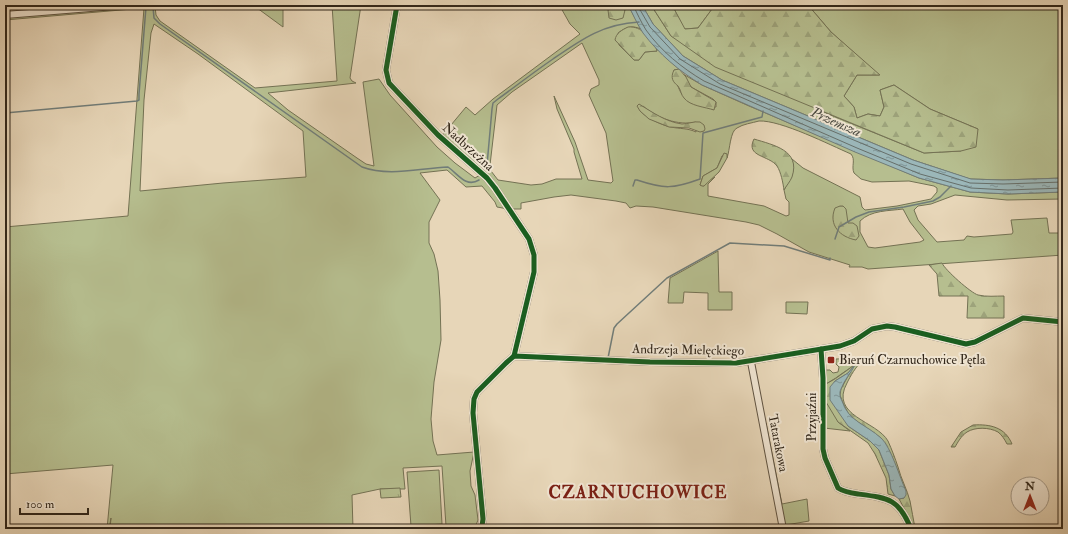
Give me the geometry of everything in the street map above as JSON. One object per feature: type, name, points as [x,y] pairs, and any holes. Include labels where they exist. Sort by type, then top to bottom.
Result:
[{"type":"street","points":[[5,15],[127,5]]},
{"type":"street","name":"Nadbrzeżna","points":[[397,5],[386,70],[389,83],[438,135],[490,182],[525,232],[533,250],[535,261],[534,273],[514,356]]},
{"type":"street","name":"Andrzeja Mielęckiego","points":[[514,356],[658,362],[736,363],[751,362],[840,346],[854,341],[872,329],[887,326],[966,344],[974,342],[1022,318],[1063,322]]},
{"type":"street","name":"Przyjaźni","points":[[821,349],[823,378],[823,449],[838,488],[849,493],[880,497],[894,503],[903,511],[911,529]]},
{"type":"street","points":[[481,528],[483,519],[473,413],[474,400],[479,390],[514,356]]},
{"type":"street","name":"Tatarakowa","points":[[751,362],[783,529]]},
{"type":"green space","points":[[146,5],[167,5],[155,6],[156,15],[160,21],[255,88],[337,81],[332,5],[361,5],[350,78],[356,83],[268,93],[288,110],[357,158],[366,164],[374,166],[363,82],[379,79],[390,95],[437,147],[475,178],[480,175],[486,180],[508,209],[497,207],[495,202],[482,186],[466,187],[447,170],[420,173],[440,200],[429,222],[429,243],[434,254],[438,271],[441,340],[434,382],[431,419],[433,441],[437,455],[474,452],[470,471],[471,486],[475,495],[478,520],[476,525],[446,526],[442,466],[403,468],[405,489],[380,489],[352,495],[353,529],[110,529],[111,518],[109,529],[107,529],[113,465],[5,474],[5,227],[128,216],[144,8],[5,20],[5,16]],"holes":[[[154,24],[198,54],[303,131],[306,177],[140,191],[144,100],[151,33]]]},
{"type":"green space","points":[[253,5],[283,5],[283,27]]},
{"type":"green space","points":[[569,5],[628,5],[641,29],[629,27],[618,33],[619,45],[634,60],[639,60],[645,52],[657,51],[656,48],[679,69],[674,70],[678,87],[686,99],[697,105],[716,107],[716,102],[691,87],[683,74],[702,85],[749,106],[919,178],[970,192],[1008,194],[1063,192],[1063,199],[1007,200],[955,195],[931,204],[918,206],[914,210],[918,220],[937,242],[964,240],[967,236],[974,237],[1012,234],[1011,220],[1047,218],[1049,233],[1063,233],[1063,255],[868,269],[862,267],[849,267],[850,265],[809,252],[759,225],[746,222],[653,207],[636,206],[630,208],[626,203],[571,195],[521,203],[521,209],[513,209],[504,197],[441,137],[466,107],[475,115],[493,99],[580,34],[570,24],[561,8]],"holes":[[[582,43],[599,80],[599,85],[591,89],[589,95],[606,133],[613,181],[611,183],[588,180],[575,142],[554,96],[557,109],[574,149],[582,179],[556,179],[542,184],[531,185],[498,180],[491,171],[490,165],[497,105],[512,92]],[[643,106],[668,120],[682,123],[696,122],[696,132],[663,125],[650,119],[640,111]],[[759,121],[780,124],[851,154],[854,173],[861,179],[872,182],[909,181],[934,186],[937,188],[937,192],[931,199],[897,206],[865,210],[862,207],[860,197],[803,168],[792,159],[793,173],[784,190],[786,199],[789,202],[789,215],[786,216],[764,206],[708,196],[708,184],[715,177],[706,182],[704,186],[700,185],[703,176],[717,168],[722,156],[727,154],[727,158],[733,133],[737,128]],[[903,209],[910,222],[924,240],[920,242],[875,248],[868,247],[860,232],[860,221],[869,215]]]},
{"type":"green space","points":[[642,5],[651,5],[671,36],[828,114],[924,153],[961,151],[978,129],[930,109],[894,85],[880,90],[884,107],[880,116],[868,114],[857,118],[854,107],[844,96],[857,75],[879,75],[831,32],[808,5],[1063,5],[1063,178],[1003,180],[970,179],[913,160],[722,80],[683,56],[653,24]]},
{"type":"green space","points":[[651,5],[672,5],[685,29],[698,28],[715,5],[808,5],[831,32],[880,75],[857,75],[844,96],[854,107],[857,118],[868,114],[880,116],[884,107],[880,90],[894,85],[930,109],[978,129],[976,147],[961,151],[924,153],[715,67],[671,36]]},
{"type":"green space","points":[[672,5],[715,5],[698,28],[684,29]]},
{"type":"green space","points":[[615,6],[625,10],[623,18],[616,20],[609,18],[608,10]]},
{"type":"green space","points":[[628,27],[641,30],[657,51],[645,52],[639,60],[634,60],[615,40],[618,34]]},
{"type":"green space","points":[[679,69],[686,77],[691,87],[716,102],[714,110],[694,105],[684,98],[672,78],[674,70]]},
{"type":"green space","points":[[639,104],[670,121],[682,124],[700,122],[704,125],[705,129],[704,131],[700,132],[689,128],[669,127],[649,119],[640,111],[637,106]]},
{"type":"green space","points":[[754,139],[784,150],[793,161],[794,168],[792,177],[784,190],[781,174],[777,166],[773,162],[755,153],[752,145]]},
{"type":"green space","points":[[724,153],[727,154],[727,158],[719,172],[704,186],[700,185],[703,176],[717,168]]},
{"type":"green space","points":[[843,206],[846,209],[848,223],[853,223],[857,226],[859,236],[856,240],[840,233],[834,225],[833,214],[835,208]]},
{"type":"green space","points":[[718,251],[719,292],[732,292],[732,310],[708,310],[708,293],[684,292],[683,303],[668,303],[670,278]]},
{"type":"green space","points":[[942,263],[964,286],[978,295],[1004,296],[1004,318],[967,318],[968,296],[939,296],[937,274],[929,265]]},
{"type":"green space","points":[[786,302],[808,302],[807,314],[786,313]]},
{"type":"green space","points":[[862,358],[862,361],[826,384],[838,422],[850,431],[824,428],[824,370],[830,370],[833,373],[838,372],[839,367],[836,364],[836,359]]},
{"type":"green space","points":[[862,361],[857,366],[847,383],[843,394],[844,403],[849,411],[882,434],[888,441],[909,497],[915,528],[899,499],[904,498],[881,438],[855,420],[848,413],[843,403],[840,395],[841,389],[853,367],[848,373],[835,381],[848,426],[870,441],[879,450],[889,475],[891,489],[895,496],[888,494],[886,478],[868,443],[838,422],[826,402],[826,384]]},
{"type":"green space","points":[[766,423],[782,504],[807,499],[809,521],[786,525],[786,529],[765,426]]},
{"type":"green space","points":[[973,425],[991,426],[1001,430],[1009,438],[1012,444],[1007,444],[998,432],[982,428],[967,432],[961,437],[955,447],[951,447],[961,432]]},
{"type":"green space","points":[[439,470],[442,524],[411,526],[407,472]]},
{"type":"green space","points":[[400,488],[401,497],[381,498],[380,489]]},
{"type":"water","points":[[628,5],[642,5],[653,24],[683,56],[722,80],[913,160],[971,179],[1003,180],[1063,178],[1063,192],[1008,194],[970,192],[919,178],[855,152],[702,85],[694,80],[670,62],[649,41],[641,30]]},
{"type":"water","points":[[855,365],[842,386],[840,392],[841,398],[845,408],[853,418],[876,433],[885,442],[892,455],[906,491],[904,498],[899,499],[895,496],[891,489],[889,475],[879,450],[870,441],[848,426],[830,400],[830,387],[835,381],[848,373]]},
{"type":"waterway","points":[[5,113],[139,100],[146,7]]},
{"type":"waterway","points":[[153,7],[154,18],[160,24],[362,167],[372,170],[394,172],[448,167],[466,181],[474,182],[479,180]]},
{"type":"waterway","points":[[487,165],[493,103],[583,39],[604,29],[626,23],[639,22]]},
{"type":"waterway","points":[[633,186],[635,180],[668,187],[683,185],[700,179],[703,133],[762,117],[763,111]]},
{"type":"waterway","points":[[835,239],[839,227],[856,217],[869,212],[933,201],[940,197],[951,186]]},
{"type":"waterway","points":[[608,358],[614,328],[617,324],[667,278],[730,243],[784,246],[830,260],[830,258]]},
{"type":"cycle path","points":[[397,5],[386,70],[389,83],[438,135],[487,178],[529,239],[534,255],[534,272],[514,356]]},
{"type":"cycle path","points":[[479,529],[482,526],[483,519],[473,413],[474,399],[477,392],[514,356],[650,362],[736,363],[840,346],[854,341],[872,329],[887,326],[966,344],[975,342],[1023,318],[1063,322]]},
{"type":"cycle path","points":[[821,349],[823,378],[823,449],[825,458],[838,488],[848,492],[878,497],[892,502],[902,511],[911,529]]},
{"type":"place","name":"Bieruń Czarnuchowice Pętla","points":[[831,360]]},
{"type":"district","name":"CZARNUCHOWICE","points":[[638,492]]},
{"type":"water label","name":"Przemsza","points":[[836,122]]}]
